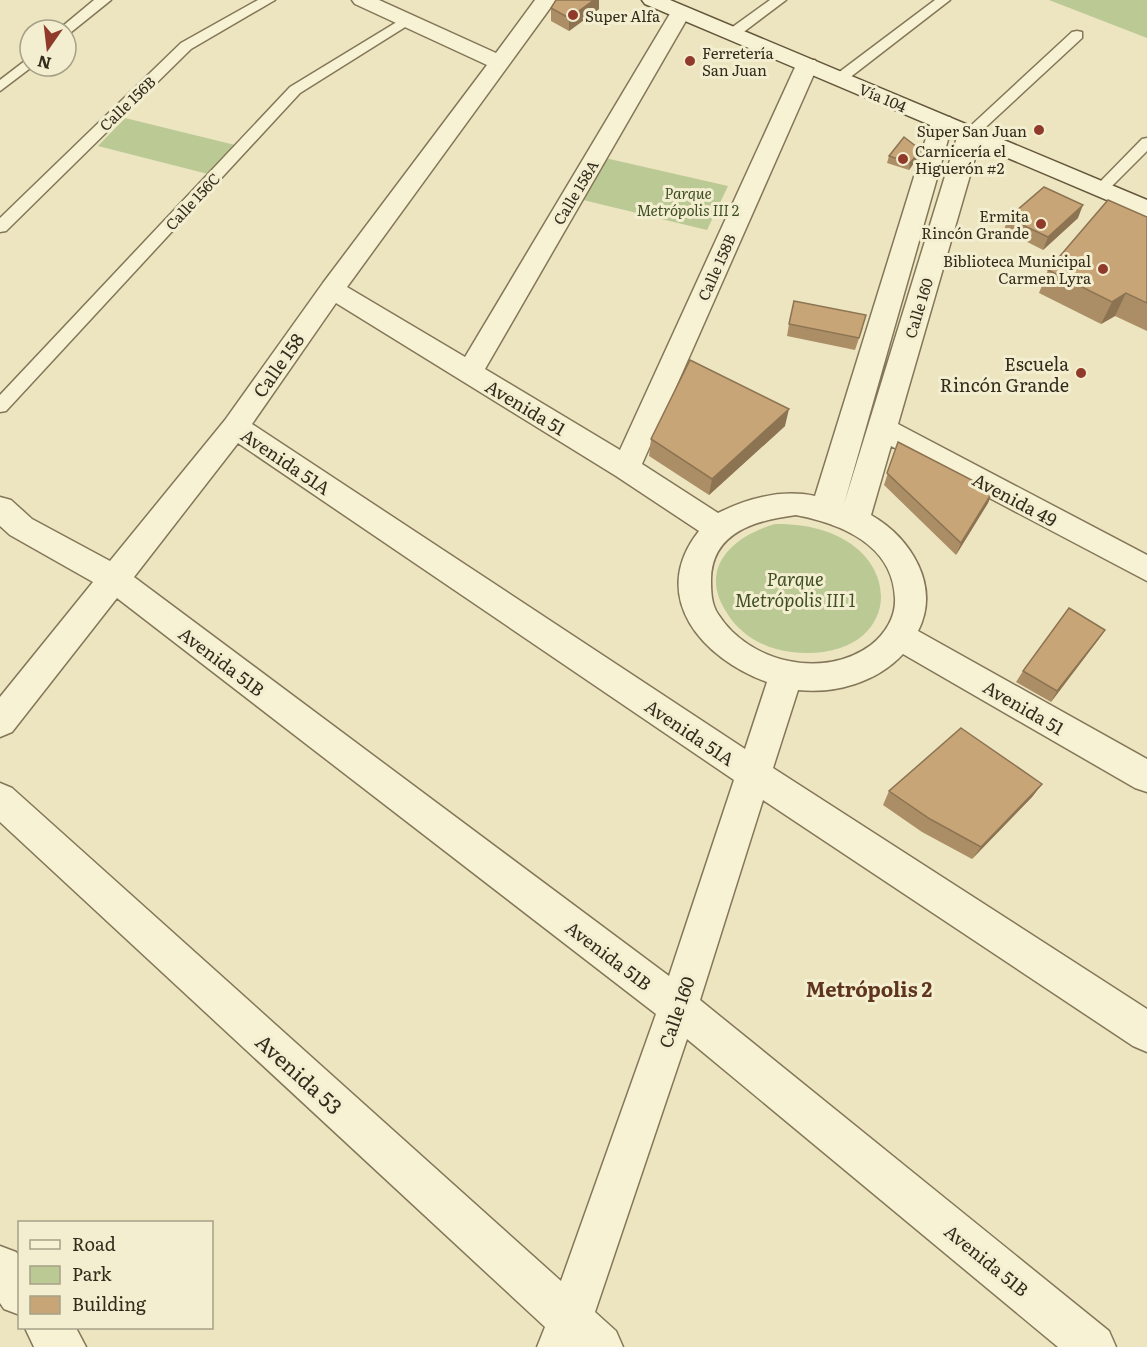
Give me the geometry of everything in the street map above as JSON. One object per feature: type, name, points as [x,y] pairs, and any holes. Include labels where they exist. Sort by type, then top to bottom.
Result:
[{"type":"street","points":[[362,0],[499,62]]},
{"type":"street","name":"Calle 158","points":[[0,722],[235,428],[332,289],[546,0]]},
{"type":"street","name":"Vía 104","points":[[652,0],[1147,209]]},
{"type":"street","name":"Calle 158A","points":[[469,373],[681,12]]},
{"type":"street","name":"Calle 158B","points":[[626,468],[807,65]]},
{"type":"street","name":"Calle 160","points":[[826,509],[942,123]]},
{"type":"street","name":"Calle 160","points":[[855,519],[970,134]]},
{"type":"street","name":"Avenida 51","points":[[332,289],[626,468],[719,529]]},
{"type":"street","name":"Avenida 51A","points":[[235,428],[755,775],[1147,1032]]},
{"type":"street","name":"Avenida 49","points":[[882,428],[1147,569]]},
{"type":"street","points":[[796,504],[826,509],[855,519],[877,534],[895,551],[906,572],[912,594],[910,617],[901,637],[881,658],[854,671],[820,677],[786,675],[753,663],[726,646],[706,623],[695,598],[694,572],[702,548],[719,529],[741,514],[768,506],[796,504]]},
{"type":"street","name":"Avenida 51B","points":[[0,508],[21,527],[113,578],[678,1008],[1093,1347]]},
{"type":"street","name":"Avenida 51","points":[[901,637],[1147,777]]},
{"type":"street","name":"Calle 160","points":[[565,1333],[678,1008],[786,675]]},
{"type":"street","name":"Avenida 53","points":[[0,799],[565,1333],[600,1347]]},
{"type":"street","points":[[0,1268],[18,1290]]},
{"type":"street","points":[[48,1329],[63,1347]]},
{"type":"lane","points":[[78,19],[104,0]]},
{"type":"lane","name":"Calle 156B","points":[[0,226],[186,46],[268,0]]},
{"type":"lane","points":[[732,34],[779,0]]},
{"type":"lane","points":[[838,79],[943,0]]},
{"type":"lane","name":"Calle 156C","points":[[0,406],[295,90],[405,21]]},
{"type":"lane","points":[[970,134],[1077,35]]},
{"type":"lane","points":[[0,87],[18,71]]},
{"type":"lane","points":[[1101,189],[1147,142]]},
{"type":"green space","points":[[1049,0],[1147,0],[1147,38]]},
{"type":"green space","points":[[125,118],[235,145],[208,174],[98,146]]},
{"type":"green space","name":"Parque Metrópolis III 2","points":[[605,158],[728,186],[707,230],[579,199]]},
{"type":"green space","name":"Parque Metrópolis III 1","points":[[775,524],[820,529],[853,545],[873,567],[881,592],[877,617],[860,638],[832,650],[791,652],[772,648],[754,640],[732,621],[719,597],[716,582],[718,568],[724,556],[733,546],[760,529]]},
{"type":"building","points":[[556,0],[594,0],[569,18],[551,8]]},
{"type":"building","points":[[904,137],[921,150],[910,163],[889,156]]},
{"type":"building","points":[[1044,187],[1083,205],[1048,237],[1008,218]]},
{"type":"building","name":"Biblioteca Municipal Carmen Lyra","points":[[1108,200],[1147,217],[1147,303],[1126,293],[1112,302],[1048,270]]},
{"type":"building","points":[[794,301],[866,315],[859,338],[789,324]]},
{"type":"building","points":[[690,360],[789,409],[712,479],[651,439]]},
{"type":"building","points":[[898,442],[993,491],[961,543],[887,473]]},
{"type":"building","points":[[1069,608],[1105,630],[1057,691],[1023,671]]},
{"type":"building","points":[[961,728],[1042,784],[981,847],[930,819],[889,791]]},
{"type":"place","name":"Super Alfa","points":[[573,15]]},
{"type":"place","name":"Ferretería San Juan","points":[[690,61]]},
{"type":"place","name":"Super San Juan","points":[[1039,130]]},
{"type":"place","name":"Carnicería el Higuerón #2","points":[[903,159]]},
{"type":"place","name":"Ermita Rincón Grande","points":[[1041,224]]},
{"type":"place","name":"Biblioteca Municipal Carmen Lyra","points":[[1103,269]]},
{"type":"place","name":"Escuela Rincón Grande","points":[[1081,373]]},
{"type":"district","name":"Metrópolis 2","points":[[869,988]]}]
